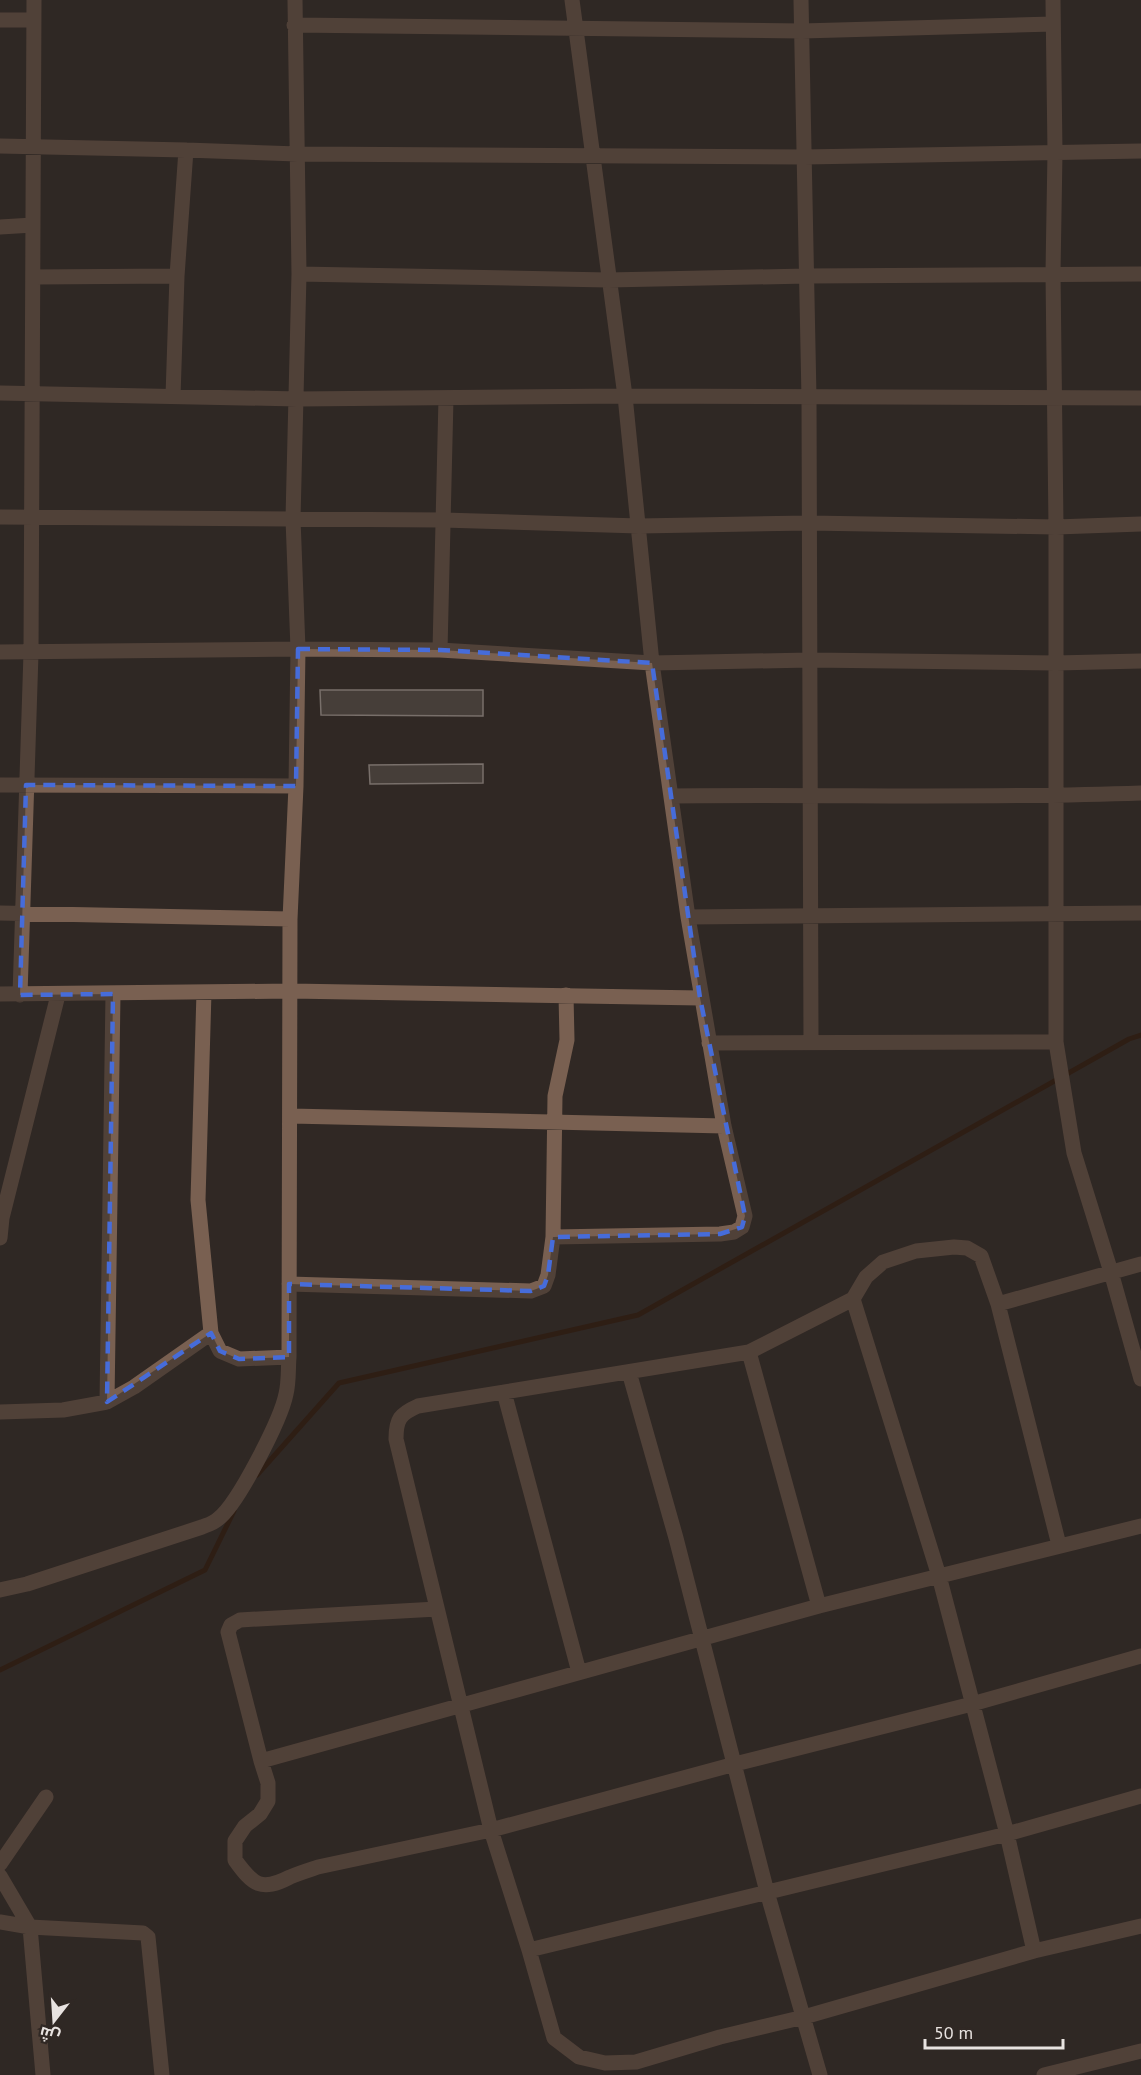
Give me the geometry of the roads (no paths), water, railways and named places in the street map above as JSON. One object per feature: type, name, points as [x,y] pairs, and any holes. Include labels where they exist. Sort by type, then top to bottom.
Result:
[{"type":"street","points":[[20,995],[31,653],[34,0]]},
{"type":"street","points":[[0,1590],[27,1584],[169,1538],[219,1519],[256,1462],[273,1430],[286,1394],[289,1357],[290,919],[296,786],[298,649],[293,519],[298,399],[299,274],[294,25],[296,0]]},
{"type":"street","points":[[553,1237],[720,1234],[734,1232],[742,1227],[744,1216],[700,998],[670,796],[652,663],[625,396],[572,0]]},
{"type":"street","points":[[801,0],[809,398],[811,1042]]},
{"type":"street","points":[[1053,0],[1056,1042],[1074,1153],[1141,1379]]},
{"type":"street","points":[[0,20],[34,20]]},
{"type":"street","points":[[294,25],[802,31],[1053,24]]},
{"type":"street","points":[[0,146],[298,154],[804,157],[1141,151]]},
{"type":"street","points":[[172,396],[177,276],[186,150]]},
{"type":"street","points":[[0,227],[33,225]]},
{"type":"street","points":[[299,274],[608,280],[1053,273],[1141,274]]},
{"type":"street","points":[[33,277],[177,276]]},
{"type":"street","points":[[0,393],[298,399],[625,396],[1141,398]]},
{"type":"street","points":[[440,650],[446,398]]},
{"type":"street","points":[[0,517],[442,520],[639,526],[809,523],[1056,527],[1141,524]]},
{"type":"street","points":[[0,652],[440,650],[652,663],[810,660],[1056,663],[1141,661]]},
{"type":"street","points":[[0,784],[296,786]]},
{"type":"street","points":[[670,796],[1141,794]]},
{"type":"street","points":[[0,913],[290,919]]},
{"type":"street","points":[[688,916],[1141,913]]},
{"type":"street","points":[[0,994],[291,991],[700,998]]},
{"type":"street","points":[[204,992],[198,1200],[211,1333],[220,1352],[239,1359],[289,1357]]},
{"type":"street","points":[[107,1402],[113,994]]},
{"type":"street","points":[[0,1238],[2,1218],[58,995]]},
{"type":"street","points":[[289,1284],[531,1291],[543,1286],[548,1275],[553,1237],[557,1080],[567,1040],[566,995]]},
{"type":"street","points":[[709,1043],[1056,1042]]},
{"type":"street","points":[[291,1116],[724,1126]]},
{"type":"street","points":[[1059,1545],[998,1304],[981,1256],[968,1248],[954,1247],[916,1251],[883,1262],[866,1277],[853,1299],[749,1352],[418,1406],[403,1413],[396,1425],[396,1439],[491,1830],[554,2038],[579,2057],[605,2063],[636,2062],[1034,1951],[1141,1926]]},
{"type":"street","points":[[998,1304],[1141,1264]]},
{"type":"street","points":[[853,1299],[939,1576],[1007,1834],[1034,1951]]},
{"type":"street","points":[[0,1412],[63,1410],[107,1402],[134,1387],[211,1333]]},
{"type":"street","points":[[749,1352],[819,1606]]},
{"type":"street","points":[[629,1372],[703,1639],[767,1892],[820,2075]]},
{"type":"street","points":[[504,1392],[579,1672]]},
{"type":"street","points":[[261,1761],[819,1606],[1141,1526]]},
{"type":"street","points":[[437,1609],[240,1620],[231,1625],[228,1632],[268,1783],[268,1801],[260,1814],[245,1826],[236,1841],[235,1860],[255,1882],[264,1886],[279,1884],[292,1876],[318,1868],[491,1830],[735,1764],[972,1704],[1141,1656]]},
{"type":"street","points":[[529,1950],[1007,1834],[1141,1796]]},
{"type":"street","points":[[0,1864],[46,1797]]},
{"type":"street","points":[[0,1876],[30,1927],[43,2075]]},
{"type":"street","points":[[0,1922],[30,1927],[142,1933],[148,1937],[162,2075]]},
{"type":"street","points":[[1044,2075],[1141,2050]]},
{"type":"waterway","points":[[257,1475],[339,1383],[638,1315],[1129,1039],[1141,1035]]},
{"type":"waterway","points":[[0,1670],[205,1570],[234,1511]]}]
